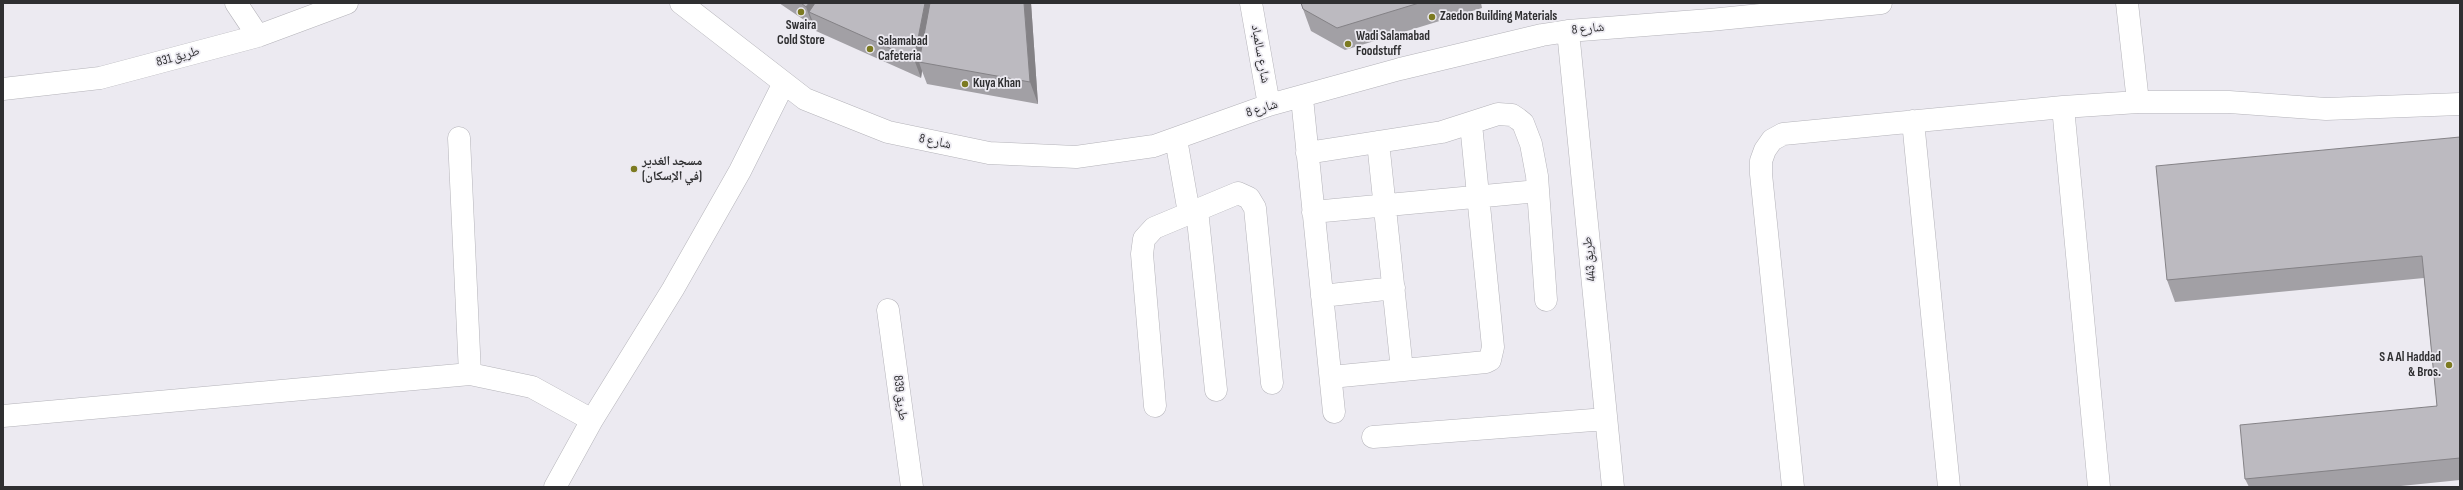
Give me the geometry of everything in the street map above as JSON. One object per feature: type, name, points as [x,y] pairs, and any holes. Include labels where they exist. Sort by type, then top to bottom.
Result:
[{"type":"street","points":[[236,3],[258,36]]},
{"type":"street","name":"طريق 831","points":[[3,89],[100,78],[258,36],[347,3]]},
{"type":"street","name":"شارع 8","points":[[682,3],[805,99],[888,132],[989,153],[1076,157],[1154,146],[1269,106],[1400,70],[1568,31],[1710,20],[1881,3]]},
{"type":"street","name":"شارع سالمباد","points":[[1251,3],[1269,106]]},
{"type":"street","points":[[2127,3],[2138,102]]},
{"type":"street","name":"طريق 443","points":[[1568,31],[1613,487]]},
{"type":"street","points":[[556,487],[592,420],[673,289],[740,171],[784,83]]},
{"type":"street","points":[[1302,98],[1334,412]]},
{"type":"street","points":[[1793,487],[1761,174],[1761,161],[1764,150],[1772,140],[1783,134],[2063,107],[2138,102],[2229,102],[2326,109],[2460,104]]},
{"type":"street","points":[[2063,107],[2100,487]]},
{"type":"street","points":[[1307,152],[1442,132],[1471,124],[1498,114],[1512,115],[1523,123],[1531,144],[1538,191],[1546,300]]},
{"type":"street","points":[[1913,121],[1949,487]]},
{"type":"street","points":[[1331,377],[1486,362],[1493,354],[1471,124]]},
{"type":"street","points":[[459,138],[470,374]]},
{"type":"street","points":[[1176,139],[1193,211],[1216,390]]},
{"type":"street","points":[[1378,142],[1402,370]]},
{"type":"street","points":[[1313,212],[1538,191]]},
{"type":"street","points":[[1155,406],[1142,254],[1144,239],[1154,228],[1238,193],[1249,198],[1253,202],[1272,383]]},
{"type":"street","points":[[1322,296],[1394,288]]},
{"type":"street","name":"طريق 839","points":[[888,310],[912,487]]},
{"type":"street","points":[[3,416],[470,374],[532,387],[592,420]]},
{"type":"street","points":[[1373,437],[1606,419]]},
{"type":"building","points":[[801,3],[809,3],[806,7]]},
{"type":"building","points":[[815,3],[925,3],[914,59],[809,12]]},
{"type":"building","points":[[930,3],[1024,3],[1030,82],[919,62]]},
{"type":"building","points":[[1301,3],[1419,3],[1337,28],[1303,9]]},
{"type":"building","name":"S A Al Haddad & Bros.","points":[[2460,137],[2460,458],[2245,479],[2240,425],[2437,406],[2422,256],[2167,280],[2156,166]]},
{"type":"place","name":"Swaira Cold Store","points":[[801,12]]},
{"type":"place","name":"Zaedon Building Materials","points":[[1432,17]]},
{"type":"place","name":"Wadi Salamabad Foodstuff","points":[[1348,44]]},
{"type":"place","name":"Salamabad Cafeteria","points":[[870,49]]},
{"type":"place","name":"Kuya Khan","points":[[965,84]]},
{"type":"place","name":"مسجد الغدير (في الإسكان)","points":[[634,169]]},
{"type":"place","name":"S A Al Haddad & Bros.","points":[[2449,365]]}]
